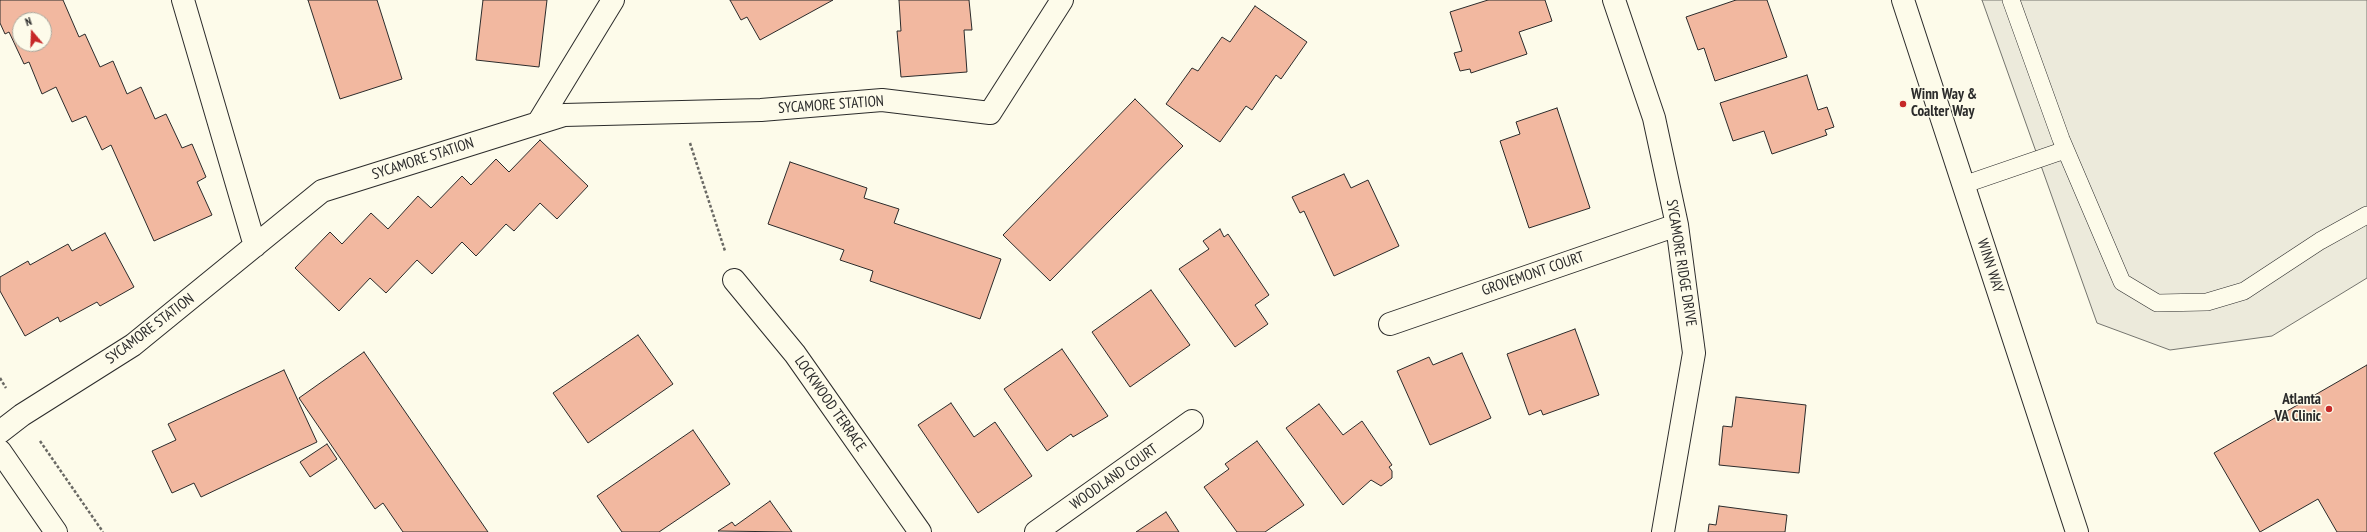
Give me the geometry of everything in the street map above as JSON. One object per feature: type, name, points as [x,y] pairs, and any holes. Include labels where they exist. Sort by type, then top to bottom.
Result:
[{"type":"street","points":[[183,0],[255,246]]},
{"type":"street","points":[[538,123],[613,0]]},
{"type":"street","name":"SYCAMORE STATION","points":[[0,432],[22,415],[133,345],[322,191],[564,115],[761,110],[882,100],[990,113],[1062,0]]},
{"type":"street","name":"SYCAMORE RIDGE DRIVE","points":[[1614,0],[1654,118],[1677,225],[1694,353],[1663,532]]},
{"type":"street","name":"WINN WAY","points":[[1903,0],[2076,532]]},
{"type":"street","name":"GROVEMONT COURT","points":[[1390,324],[1677,225]]},
{"type":"street","name":"LOCKWOOD TERRACE","points":[[734,280],[795,354],[920,532]]},
{"type":"street","name":"WOODLAND COURT","points":[[1036,532],[1192,421]]},
{"type":"street","points":[[0,451],[56,532]]},
{"type":"lane","points":[[2011,0],[2065,150],[2122,282],[2157,303],[2207,302],[2244,291],[2320,242],[2367,216]]},
{"type":"lane","points":[[1963,185],[2065,150]]},
{"type":"path","points":[[680,112],[734,280]]},
{"type":"path","points":[[0,378],[22,415],[103,532]]},
{"type":"shaded area","points":[[1982,0],[2367,0],[2367,278],[2272,336],[2170,350],[2097,323]]},
{"type":"building","points":[[0,0],[63,0],[79,37],[85,34],[100,67],[113,61],[127,94],[141,87],[155,119],[166,114],[182,148],[192,144],[206,177],[197,182],[212,215],[154,241],[111,145],[102,150],[86,116],[72,122],[56,87],[42,94],[29,62],[24,64],[18,52],[52,52],[52,12],[12,12],[12,38],[9,32],[5,34],[0,23]]},
{"type":"building","points":[[308,0],[377,0],[402,79],[340,99]]},
{"type":"building","points":[[483,0],[547,0],[539,67],[476,60]]},
{"type":"building","points":[[730,0],[833,0],[760,40],[747,17],[741,20]]},
{"type":"building","points":[[899,0],[969,0],[972,30],[964,30],[967,72],[901,77],[897,31],[901,31]]},
{"type":"building","points":[[1488,0],[1545,0],[1552,21],[1519,32],[1527,54],[1471,73],[1470,69],[1460,71],[1454,53],[1462,51],[1450,12]]},
{"type":"building","points":[[1736,0],[1767,0],[1787,57],[1715,81],[1704,48],[1698,50],[1686,17]]},
{"type":"building","points":[[1255,6],[1307,42],[1281,79],[1276,75],[1252,110],[1246,106],[1220,142],[1166,104],[1192,68],[1198,71],[1222,37],[1230,42]]},
{"type":"building","points":[[1807,75],[1818,110],[1827,107],[1834,127],[1825,130],[1827,135],[1772,154],[1764,131],[1733,141],[1720,103]]},
{"type":"building","points":[[1135,99],[1183,146],[1050,281],[1003,235]]},
{"type":"building","points":[[1557,108],[1590,208],[1529,228],[1500,141],[1520,134],[1516,122]]},
{"type":"building","points":[[540,140],[588,186],[557,219],[540,203],[514,231],[506,224],[476,256],[462,242],[432,274],[417,260],[386,293],[370,278],[339,311],[295,268],[330,232],[342,244],[371,213],[388,229],[418,196],[431,208],[462,176],[471,185],[496,159],[509,172]]},
{"type":"building","points":[[790,162],[867,188],[864,198],[899,209],[894,223],[1001,259],[980,319],[870,281],[873,271],[840,260],[844,250],[768,224]]},
{"type":"building","points":[[1344,174],[1351,188],[1368,180],[1399,246],[1334,276],[1304,211],[1300,213],[1292,197]]},
{"type":"building","points":[[1220,229],[1224,237],[1228,234],[1269,295],[1255,305],[1268,324],[1235,347],[1179,269],[1209,249],[1203,241]]},
{"type":"building","points":[[105,233],[134,287],[100,306],[97,302],[60,322],[58,317],[25,336],[0,291],[0,277],[28,261],[30,265],[68,244],[72,251]]},
{"type":"building","points":[[1151,290],[1190,345],[1130,387],[1092,332]]},
{"type":"building","points":[[1575,329],[1599,395],[1543,415],[1541,410],[1529,415],[1507,354]]},
{"type":"building","points":[[638,335],[673,384],[588,443],[553,393]]},
{"type":"building","points":[[1062,349],[1108,416],[1073,437],[1071,434],[1047,451],[1004,389]]},
{"type":"building","points":[[364,352],[488,532],[403,532],[383,503],[375,509],[299,398]]},
{"type":"building","points":[[1462,353],[1491,418],[1430,445],[1397,371],[1429,357],[1433,365]]},
{"type":"building","name":"Atlanta VA Clinic","points":[[2367,365],[2367,532],[2337,532],[2318,499],[2260,532],[2214,453]]},
{"type":"building","points":[[284,370],[317,442],[201,497],[194,483],[172,493],[152,451],[176,440],[168,424]]},
{"type":"building","points":[[1736,397],[1806,405],[1799,473],[1719,465],[1723,426],[1732,427]]},
{"type":"building","points":[[951,403],[974,437],[995,422],[1032,476],[978,513],[918,425]]},
{"type":"building","points":[[1319,404],[1343,435],[1362,421],[1392,465],[1389,467],[1392,471],[1392,478],[1381,486],[1371,480],[1343,505],[1286,428]]},
{"type":"building","points":[[693,430],[730,484],[659,532],[622,532],[597,496]]},
{"type":"building","points":[[1257,441],[1304,505],[1265,532],[1237,532],[1204,487],[1229,469],[1225,464]]},
{"type":"building","points":[[327,444],[337,459],[310,477],[300,462]]},
{"type":"building","points":[[770,501],[792,532],[718,531],[732,522],[735,526]]},
{"type":"building","points":[[1719,506],[1787,515],[1785,532],[1708,532],[1709,524],[1716,525]]},
{"type":"building","points":[[1166,512],[1179,532],[1136,532]]},
{"type":"place","name":"Winn Way & Coalter Way","points":[[1903,104]]},
{"type":"place","name":"Atlanta VA Clinic","points":[[2329,409]]}]
